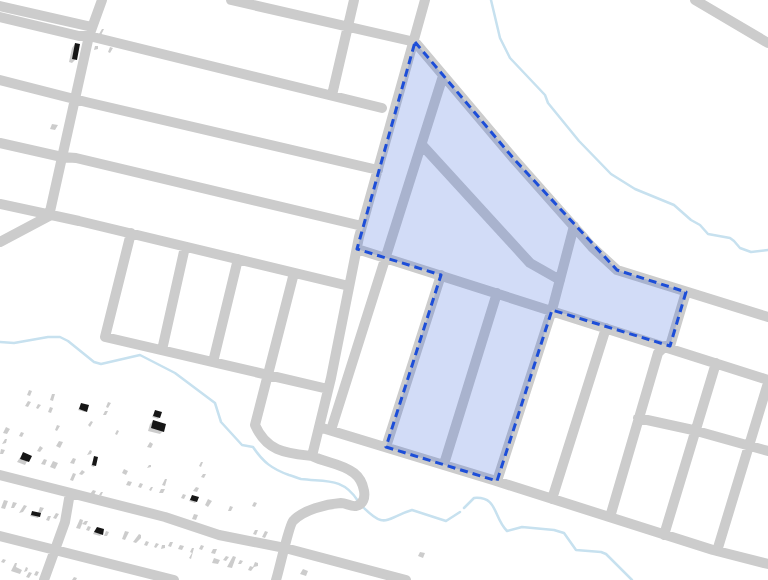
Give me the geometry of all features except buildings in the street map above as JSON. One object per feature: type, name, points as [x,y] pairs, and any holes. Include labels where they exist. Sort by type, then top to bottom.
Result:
[{"type":"street","points":[[0,242],[49,216],[90,31],[102,0]]},
{"type":"street","points":[[231,0],[415,42],[574,226],[616,270],[768,317]]},
{"type":"street","points":[[332,95],[354,0]]},
{"type":"street","points":[[312,456],[328,389],[362,226],[415,42],[425,0]]},
{"type":"street","points":[[694,0],[768,43]]},
{"type":"street","points":[[0,6],[382,108]]},
{"type":"street","points":[[0,17],[78,36],[90,31]]},
{"type":"street","points":[[331,430],[443,76]]},
{"type":"street","points":[[0,80],[378,170]]},
{"type":"street","points":[[0,143],[62,158],[76,158],[362,226]]},
{"type":"street","points":[[422,145],[530,264],[560,280]]},
{"type":"street","points":[[0,204],[349,286]]},
{"type":"street","points":[[497,481],[552,310],[574,226]]},
{"type":"street","points":[[131,234],[105,337],[328,389]]},
{"type":"street","points":[[162,350],[185,247]]},
{"type":"street","points":[[357,249],[768,380]]},
{"type":"street","points":[[213,362],[238,259]]},
{"type":"street","points":[[276,580],[291,522],[302,514],[330,504],[342,503],[354,506],[360,504],[364,496],[363,484],[355,474],[335,462],[321,461],[312,456],[282,452],[260,436],[256,425],[294,273]]},
{"type":"street","points":[[386,447],[441,275]]},
{"type":"street","points":[[610,517],[658,353],[665,346],[670,346],[686,292]]},
{"type":"street","points":[[444,464],[497,293]]},
{"type":"street","points":[[552,499],[606,328]]},
{"type":"street","points":[[664,535],[716,363]]},
{"type":"street","points":[[717,551],[768,384]]},
{"type":"street","points":[[638,418],[695,431],[768,451]]},
{"type":"street","points":[[319,427],[444,464],[664,535],[768,564]]},
{"type":"street","points":[[0,475],[165,518],[219,535],[285,548],[406,580]]},
{"type":"street","points":[[44,580],[65,522],[70,493]]},
{"type":"street","points":[[0,536],[170,580]]},
{"type":"highlighted area","points":[[415,42],[514,159],[617,270],[686,292],[670,346],[552,310],[497,481],[386,447],[441,275],[357,249]]},
{"type":"waterway","points":[[491,0],[500,38],[510,58],[545,95],[548,103],[579,141],[611,174],[635,189],[674,205],[691,220],[700,225],[708,234],[730,238],[740,248],[751,252],[768,250]]},
{"type":"waterway","points":[[0,342],[14,343],[48,337],[60,337],[68,341],[94,362],[101,364],[140,355],[175,373],[215,403],[221,422],[242,445],[253,447],[264,461],[283,473],[301,479],[340,484],[352,493],[358,501]]},
{"type":"waterway","points":[[464,508],[474,498],[482,498],[487,500],[494,508],[499,520],[507,531],[522,527],[554,530],[564,533],[576,550],[601,552],[606,554],[632,580]]},
{"type":"waterway","points":[[361,505],[369,513],[381,520],[391,519],[412,510],[446,521],[460,512]]}]
